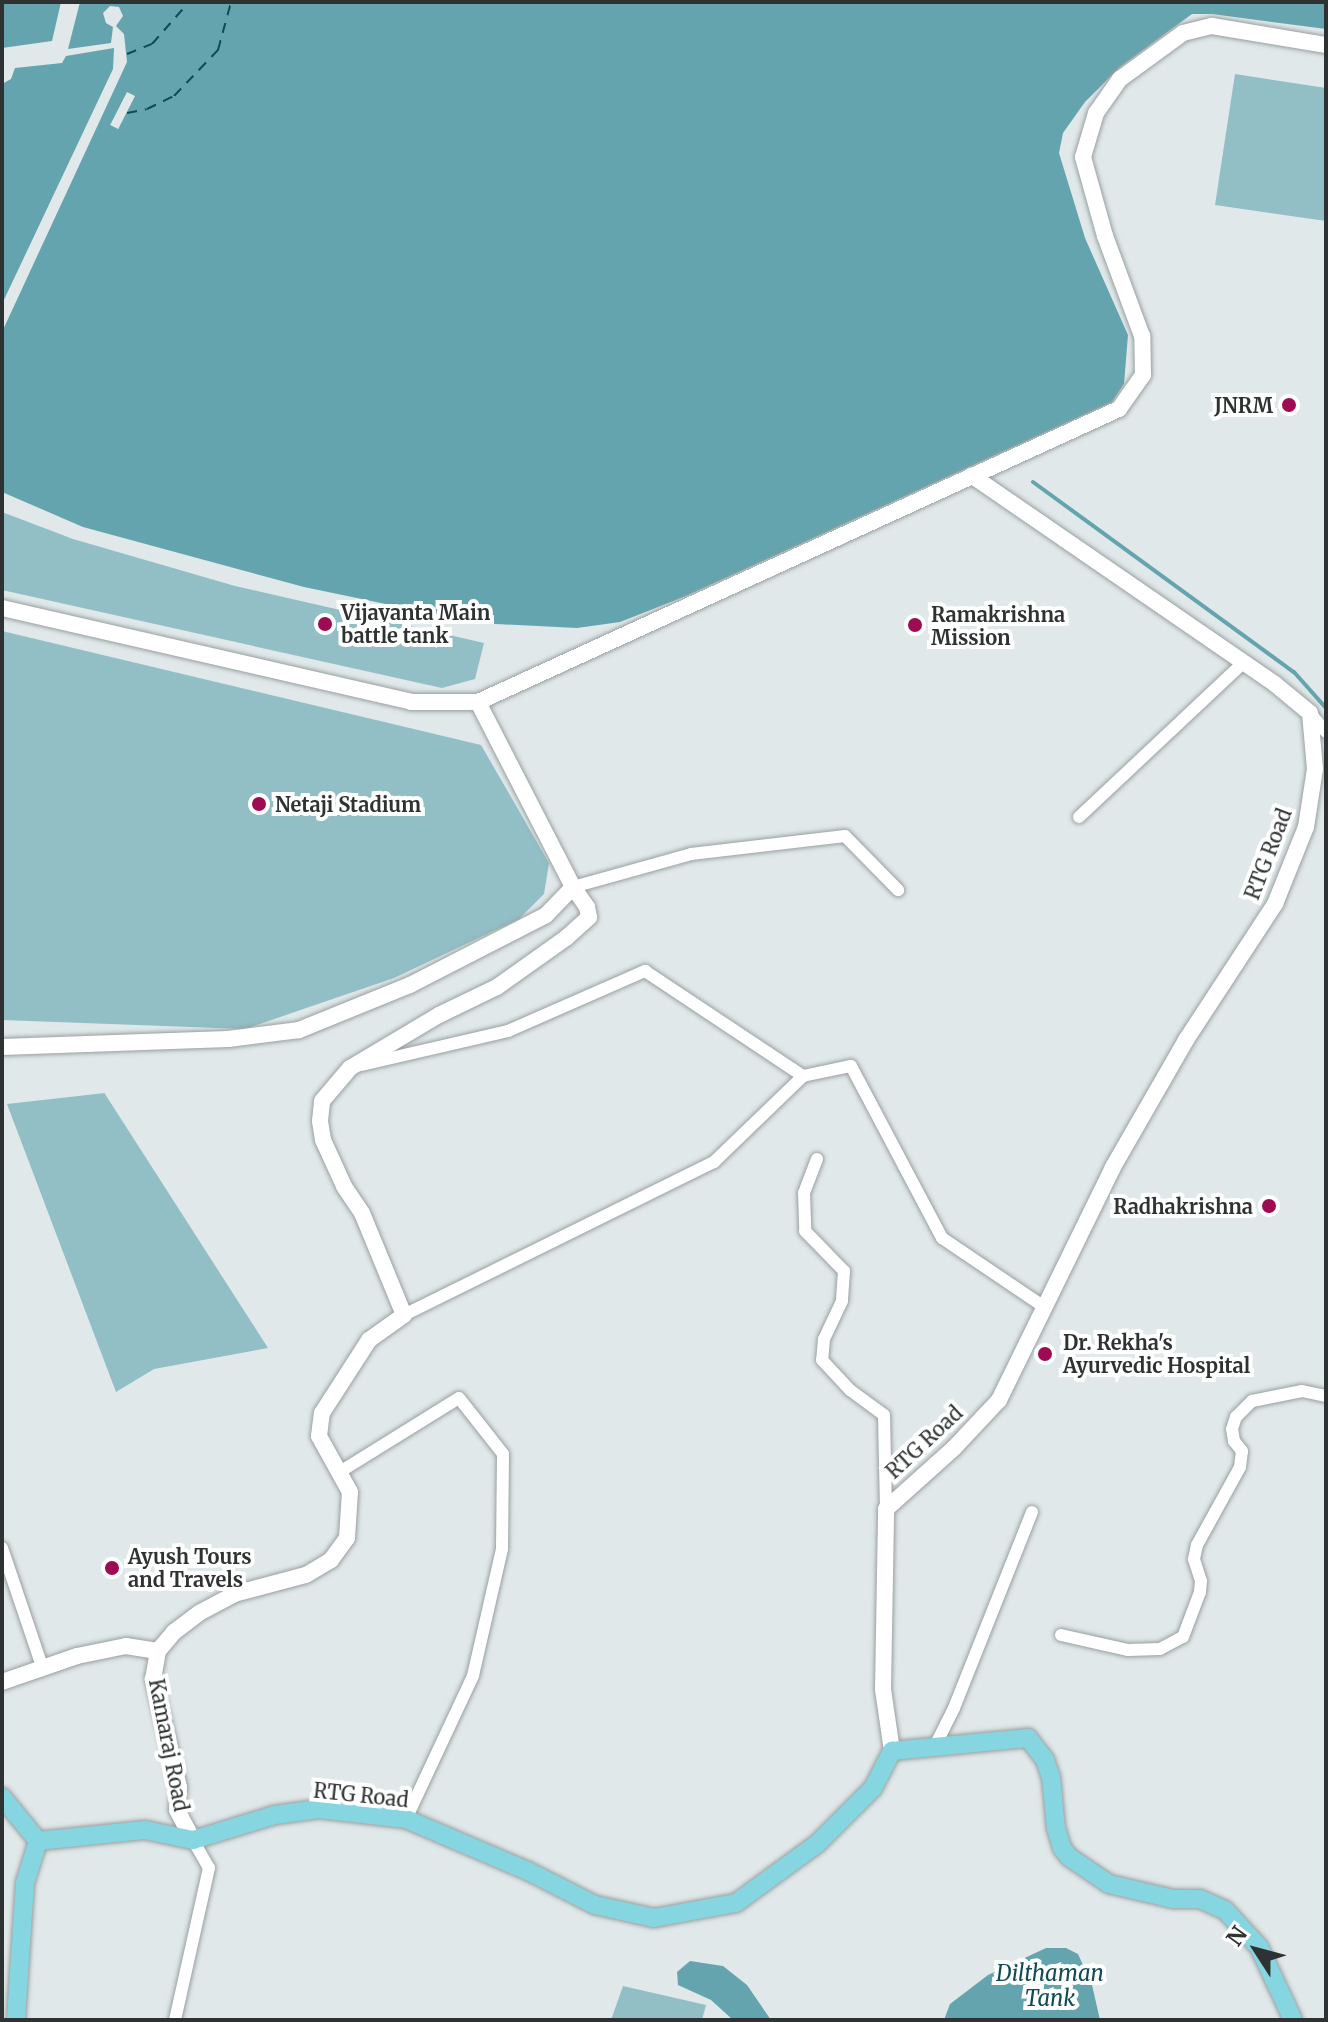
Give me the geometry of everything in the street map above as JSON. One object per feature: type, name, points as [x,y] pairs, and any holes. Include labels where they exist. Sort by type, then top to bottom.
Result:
[{"type":"main road","points":[[2,608],[411,702],[478,702],[1119,409],[1143,375],[1142,336],[1105,236],[1083,157],[1096,113],[1120,79],[1183,33],[1212,26],[1326,45]]},
{"type":"main road","points":[[972,476],[1243,663],[1310,713]]},
{"type":"main road","points":[[2,1682],[77,1656],[126,1646],[158,1651],[174,1632],[199,1613],[234,1594],[306,1575],[331,1560],[347,1538],[351,1516],[350,1492],[319,1436],[322,1413],[369,1340],[404,1315],[362,1213],[344,1186],[323,1140],[320,1121],[322,1101],[333,1084],[350,1068],[439,1015],[497,987],[566,938],[589,917],[587,907],[573,887],[478,702]]},
{"type":"main road","name":"RTG Road","points":[[38,1841],[145,1830],[193,1840],[275,1815],[319,1809],[406,1819],[528,1871],[595,1905],[654,1918],[736,1903],[817,1844],[873,1788],[892,1751],[883,1689],[886,1509],[954,1448],[999,1400],[1120,1154],[1186,1040],[1275,904],[1306,827],[1315,769],[1310,713]]},
{"type":"main road","points":[[2,1047],[228,1039],[299,1030],[410,985],[546,915],[573,887]]},
{"type":"main road","name":"Kamaraj Road","points":[[158,1651],[153,1678],[179,1787],[177,1810],[193,1840]]},
{"type":"main road","points":[[892,1751],[1017,1737],[1032,1741],[1048,1768],[1056,1828],[1062,1848],[1069,1857],[1109,1884],[1173,1899],[1200,1899],[1225,1910],[1259,1947],[1293,2020]]},
{"type":"main road","points":[[2,1797],[38,1841],[25,1883],[16,2020]]},
{"type":"street","points":[[1079,817],[1243,663]]},
{"type":"street","points":[[1310,713],[1326,732]]},
{"type":"street","points":[[573,887],[691,854],[845,836],[898,890]]},
{"type":"street","points":[[350,1068],[508,1031],[645,971],[803,1076]]},
{"type":"street","points":[[404,1315],[714,1162],[803,1076],[851,1066],[942,1238],[1043,1306]]},
{"type":"street","points":[[817,1159],[804,1193],[805,1231],[844,1271],[842,1301],[824,1339],[822,1360],[850,1390],[884,1415],[886,1509]]},
{"type":"street","points":[[1061,1635],[1128,1650],[1160,1649],[1183,1637],[1200,1592],[1201,1581],[1194,1559],[1197,1545],[1240,1467],[1242,1451],[1234,1441],[1232,1429],[1236,1417],[1252,1401],[1302,1391],[1326,1396]]},
{"type":"street","points":[[338,1473],[459,1398],[503,1454],[502,1549],[473,1676],[406,1819]]},
{"type":"street","points":[[935,1746],[954,1708],[1032,1512]]},
{"type":"street","points":[[2,1548],[43,1669]]},
{"type":"street","name":"Kamaraj Road","points":[[175,2020],[209,1868],[193,1840]]},
{"type":"shaded area","points":[[1235,74],[1326,88],[1326,221],[1215,205]]},
{"type":"shaded area","points":[[2,512],[73,539],[235,586],[484,643],[475,679],[442,688],[2,590]]},
{"type":"shaded area","name":"Netaji Stadium","points":[[2,631],[481,745],[549,863],[544,894],[519,919],[394,978],[245,1029],[2,1020]]},
{"type":"shaded area","points":[[105,1093],[268,1348],[154,1369],[116,1392],[7,1104]]},
{"type":"shaded area","points":[[623,1986],[706,2005],[702,2020],[611,2020]]},
{"type":"water","points":[[2,2],[1326,2],[1326,29],[1192,14],[1120,67],[1085,102],[1063,133],[1059,153],[1085,238],[1128,335],[1124,384],[1112,402],[686,596],[620,622],[577,628],[477,623],[304,587],[83,527],[2,492]]},
{"type":"water","name":"Dilthaman Tank","points":[[1046,1948],[1066,1948],[1078,1954],[1092,1985],[1100,2020],[944,2020],[950,2004],[988,1975]]},
{"type":"water","points":[[690,1961],[723,1966],[747,1985],[771,2020],[733,2020],[711,2000],[678,1985],[677,1972]]},
{"type":"pier","points":[[61,2],[80,2],[68,49],[111,43],[113,27],[106,23],[103,13],[110,6],[119,7],[123,16],[116,26],[124,34],[127,62],[2,332],[2,304],[113,69],[114,48],[66,56],[62,63],[15,68],[11,79],[2,84],[2,48],[52,41]]},
{"type":"pier","points":[[127,92],[135,96],[118,129],[110,125]]},
{"type":"waterway","points":[[1033,482],[1294,672],[1326,708]]},
{"type":"ferry route","points":[[127,54],[152,44],[189,2]]},
{"type":"ferry route","points":[[127,113],[147,109],[174,96],[218,50],[231,2]]},
{"type":"place","name":"JNRM","points":[[1289,405]]},
{"type":"place","name":"Vijayanta Main battle tank","points":[[325,624]]},
{"type":"place","name":"Ramakrishna Mission","points":[[915,625]]},
{"type":"place","name":"Netaji Stadium","points":[[259,804]]},
{"type":"place","name":"Radhakrishna","points":[[1269,1206]]},
{"type":"place","name":"Dr. Rekha's Ayurvedic Hospital","points":[[1045,1354]]},
{"type":"place","name":"Ayush Tours and Travels","points":[[112,1568]]}]
